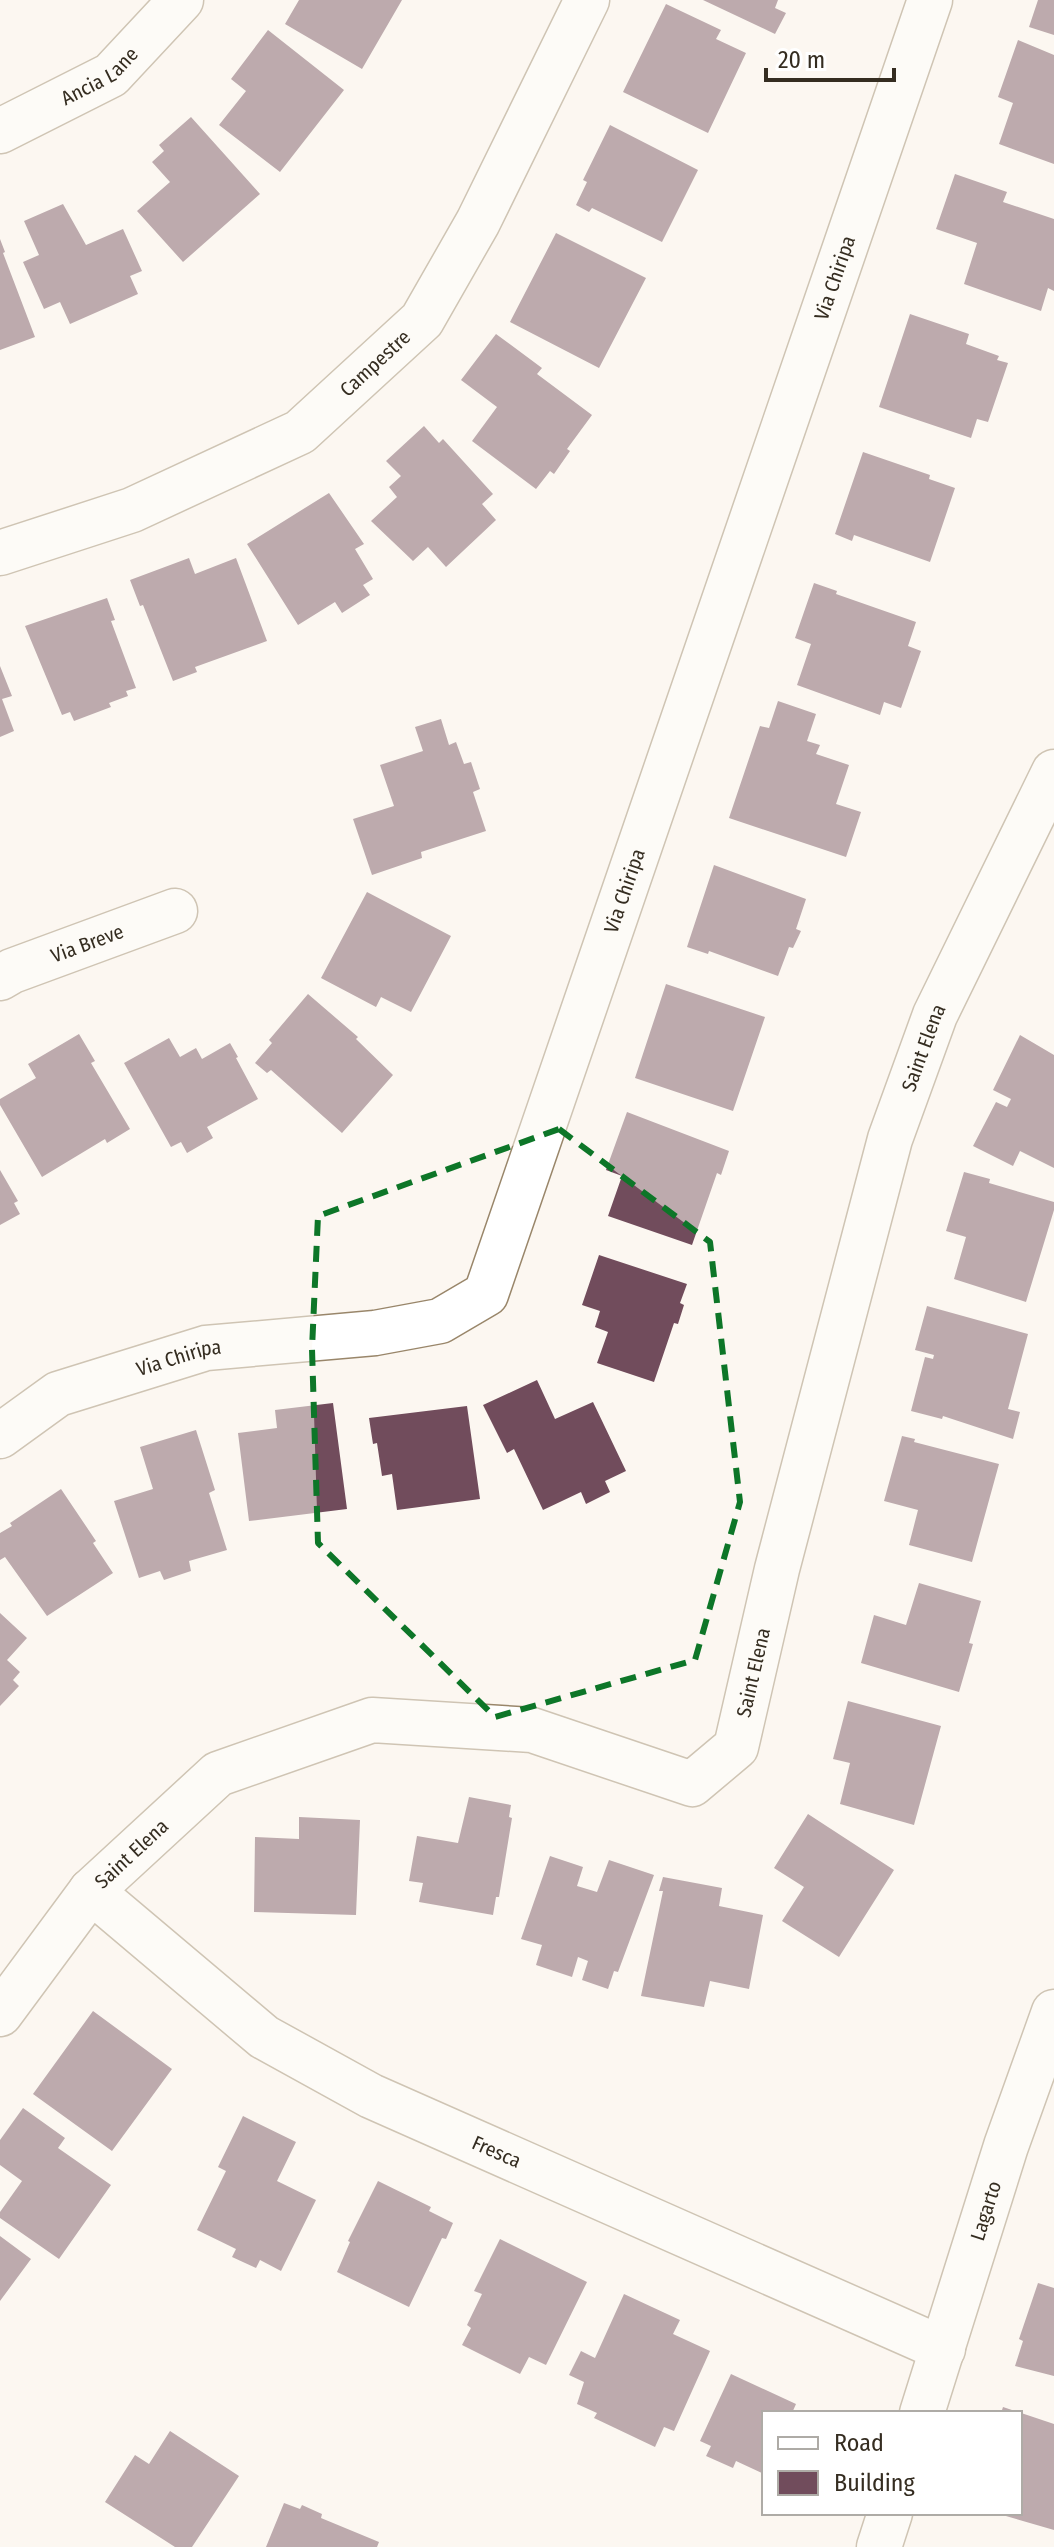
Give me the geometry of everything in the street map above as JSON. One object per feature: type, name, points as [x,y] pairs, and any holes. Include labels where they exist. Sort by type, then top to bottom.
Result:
[{"type":"street","name":"Ancia Lane","points":[[0,131],[111,75],[181,0]]},
{"type":"street","name":"Campestre","points":[[0,553],[132,510],[300,432],[422,320],[478,222],[587,0]]},
{"type":"street","name":"Via Chiripa","points":[[0,1436],[58,1394],[206,1348],[375,1333],[440,1321],[486,1294],[930,0]]},
{"type":"street","name":"Saint Elena","points":[[0,2014],[91,1891],[218,1774],[372,1720],[532,1730],[692,1784],[736,1747],[777,1569],[890,1139],[935,1015],[1054,772]]},
{"type":"street","name":"Via Breve","points":[[0,978],[175,911]]},
{"type":"street","name":"Fresca","points":[[91,1891],[264,2037],[371,2096],[943,2349]]},
{"type":"street","name":"Lagarto","points":[[923,2411],[1006,2146],[1054,2012]]},
{"type":"street","points":[[879,2547],[889,2515]]},
{"type":"highlighted area","points":[[559,1129],[710,1242],[740,1502],[695,1660],[495,1717],[318,1543],[312,1349],[318,1216]]},
{"type":"building","points":[[299,0],[402,0],[362,69],[285,24]]},
{"type":"building","points":[[703,0],[778,0],[775,8],[786,13],[775,34]]},
{"type":"building","points":[[1038,0],[1054,0],[1054,35],[1029,27]]},
{"type":"building","points":[[666,4],[721,30],[716,39],[746,53],[708,133],[623,92]]},
{"type":"building","points":[[268,30],[344,90],[280,172],[219,125],[246,91],[231,79]]},
{"type":"building","points":[[1018,40],[1054,55],[1054,164],[999,144],[1013,103],[998,97]]},
{"type":"building","points":[[191,117],[260,194],[183,262],[137,211],[170,182],[152,162],[164,151],[159,145]]},
{"type":"building","points":[[610,125],[698,170],[662,242],[592,208],[589,212],[576,205],[587,182],[583,180]]},
{"type":"building","points":[[955,174],[1007,192],[1003,202],[1054,219],[1054,291],[1048,288],[1041,311],[964,284],[977,243],[936,229]]},
{"type":"building","points":[[63,204],[86,245],[123,229],[142,271],[130,276],[138,294],[70,324],[60,302],[44,309],[23,262],[39,255],[24,221]]},
{"type":"building","points":[[556,233],[646,278],[599,368],[510,322]]},
{"type":"building","points":[[0,239],[35,337],[0,350]]},
{"type":"building","points":[[910,314],[969,334],[966,344],[999,356],[997,360],[1008,363],[988,422],[977,419],[971,438],[879,407]]},
{"type":"building","points":[[496,334],[542,368],[537,374],[592,415],[567,449],[570,451],[554,474],[550,471],[536,489],[472,441],[497,407],[461,380]]},
{"type":"building","points":[[424,426],[439,443],[443,439],[493,494],[482,504],[496,520],[446,567],[428,547],[413,561],[371,521],[397,497],[389,487],[401,476],[386,461]]},
{"type":"building","points":[[863,452],[930,475],[929,479],[955,488],[930,562],[854,535],[852,541],[835,534]]},
{"type":"building","points":[[329,493],[364,544],[355,549],[373,579],[363,585],[370,595],[342,613],[335,602],[298,625],[247,544]]},
{"type":"building","points":[[189,558],[195,574],[236,558],[267,641],[195,667],[197,672],[173,681],[130,580]]},
{"type":"building","points":[[814,583],[837,591],[836,594],[916,622],[908,646],[921,651],[901,708],[884,702],[880,715],[797,685],[811,644],[795,638]]},
{"type":"building","points":[[107,598],[115,620],[111,621],[136,688],[126,691],[128,696],[109,703],[111,707],[74,721],[70,712],[62,715],[25,626]]},
{"type":"building","points":[[0,666],[12,696],[2,699],[14,731],[0,737]]},
{"type":"building","points":[[778,701],[816,714],[807,741],[820,745],[816,754],[849,765],[836,804],[861,812],[846,857],[729,818],[760,726],[769,728]]},
{"type":"building","points":[[441,719],[449,745],[456,742],[464,764],[471,762],[480,789],[473,792],[486,831],[421,852],[422,858],[372,875],[353,819],[394,806],[380,765],[423,751],[415,727]]},
{"type":"building","points":[[714,865],[806,899],[796,929],[801,931],[793,948],[789,947],[778,976],[709,951],[708,954],[687,947]]},
{"type":"building","points":[[367,892],[451,936],[411,1012],[381,997],[376,1007],[321,978]]},
{"type":"building","points":[[666,984],[765,1017],[733,1111],[635,1078]]},
{"type":"building","points":[[308,994],[358,1037],[356,1039],[393,1075],[342,1133],[271,1070],[267,1073],[255,1063],[272,1043],[269,1040]]},
{"type":"building","points":[[79,1034],[95,1061],[91,1063],[130,1129],[107,1143],[105,1139],[42,1177],[0,1105],[0,1099],[36,1078],[28,1064]]},
{"type":"building","points":[[1020,1035],[1054,1055],[1054,1168],[1020,1151],[1013,1166],[973,1146],[996,1102],[1007,1107],[1011,1099],[993,1090]]},
{"type":"building","points":[[169,1038],[180,1057],[196,1048],[202,1059],[230,1043],[258,1099],[207,1127],[213,1138],[187,1153],[181,1142],[171,1147],[124,1063]]},
{"type":"building","points":[[627,1112],[729,1151],[721,1175],[717,1173],[692,1245],[608,1216],[622,1176],[606,1170]]},
{"type":"building","points":[[0,1170],[18,1201],[14,1203],[20,1214],[0,1225]]},
{"type":"building","points":[[964,1172],[990,1179],[989,1183],[1054,1202],[1026,1302],[954,1279],[966,1237],[946,1231]]},
{"type":"building","points":[[599,1255],[687,1284],[680,1303],[684,1305],[678,1324],[674,1323],[654,1382],[597,1363],[608,1332],[595,1327],[600,1311],[582,1305]]},
{"type":"building","points":[[927,1306],[1028,1334],[1008,1409],[1020,1412],[1013,1439],[943,1416],[942,1419],[911,1411],[925,1357],[933,1359],[934,1355],[915,1350]]},
{"type":"building","points":[[537,1380],[555,1419],[593,1402],[626,1471],[605,1481],[610,1492],[586,1504],[581,1492],[543,1510],[514,1449],[507,1453],[483,1405]]},
{"type":"building","points":[[333,1403],[347,1509],[249,1521],[238,1433],[277,1428],[275,1410]]},
{"type":"building","points":[[467,1406],[480,1499],[397,1510],[392,1474],[382,1476],[369,1418]]},
{"type":"building","points":[[196,1430],[215,1490],[209,1493],[227,1550],[189,1561],[191,1571],[164,1580],[160,1571],[139,1578],[114,1501],[153,1489],[140,1447]]},
{"type":"building","points":[[902,1436],[915,1439],[914,1442],[999,1464],[972,1562],[909,1545],[918,1510],[884,1501]]},
{"type":"building","points":[[61,1489],[113,1573],[47,1616],[5,1557],[0,1560],[0,1533]]},
{"type":"building","points":[[919,1583],[981,1601],[959,1692],[861,1663],[874,1615],[906,1625]]},
{"type":"building","points":[[0,1613],[27,1638],[7,1660],[20,1672],[13,1680],[19,1686],[0,1706]]},
{"type":"building","points":[[848,1701],[941,1726],[914,1825],[840,1804],[850,1763],[833,1759]]},
{"type":"building","points":[[469,1797],[511,1805],[509,1817],[512,1818],[499,1897],[496,1897],[493,1915],[419,1902],[423,1883],[409,1881],[417,1836],[458,1843]]},
{"type":"building","points":[[808,1814],[894,1870],[839,1957],[782,1921],[804,1887],[774,1868]]},
{"type":"building","points":[[299,1817],[360,1820],[356,1915],[254,1912],[255,1837],[299,1839]]},
{"type":"building","points":[[550,1856],[583,1867],[577,1886],[597,1892],[609,1860],[654,1875],[618,1972],[614,1971],[608,1989],[582,1980],[588,1961],[578,1957],[572,1977],[536,1965],[542,1945],[521,1939]]},
{"type":"building","points":[[663,1877],[722,1888],[719,1906],[763,1915],[749,1989],[710,1981],[704,2007],[641,1996],[663,1891],[659,1891]]},
{"type":"building","points":[[93,2011],[172,2069],[112,2151],[33,2094]]},
{"type":"building","points":[[23,2108],[65,2138],[58,2148],[111,2185],[59,2259],[0,2218],[0,2212],[22,2181],[0,2165],[0,2140]]},
{"type":"building","points":[[243,2116],[296,2142],[277,2181],[316,2200],[281,2271],[260,2260],[256,2268],[232,2257],[236,2249],[197,2230],[226,2171],[218,2167]]},
{"type":"building","points":[[378,2181],[431,2207],[429,2211],[453,2223],[446,2239],[442,2238],[409,2307],[337,2272],[348,2241]]},
{"type":"building","points":[[0,2236],[31,2259],[0,2301]]},
{"type":"building","points":[[500,2239],[587,2282],[546,2365],[529,2357],[520,2374],[462,2345],[471,2328],[467,2325],[482,2294],[474,2291]]},
{"type":"building","points":[[1038,2283],[1054,2288],[1054,2376],[1015,2366],[1023,2341],[1019,2339]]},
{"type":"building","points":[[624,2294],[680,2320],[673,2334],[710,2351],[674,2431],[664,2427],[655,2447],[594,2418],[597,2413],[577,2404],[584,2382],[569,2375],[581,2351],[595,2358]]},
{"type":"building","points":[[731,2374],[796,2404],[793,2411],[762,2411],[762,2473],[736,2461],[733,2468],[706,2456],[711,2446],[700,2441]]},
{"type":"building","points":[[1022,2413],[1054,2424],[1054,2530],[1002,2515],[1022,2515]]},
{"type":"building","points":[[170,2431],[239,2476],[192,2547],[175,2547],[105,2502],[135,2455],[149,2464]]},
{"type":"building","points":[[284,2503],[300,2509],[302,2505],[322,2514],[321,2518],[379,2542],[377,2547],[266,2547]]}]
